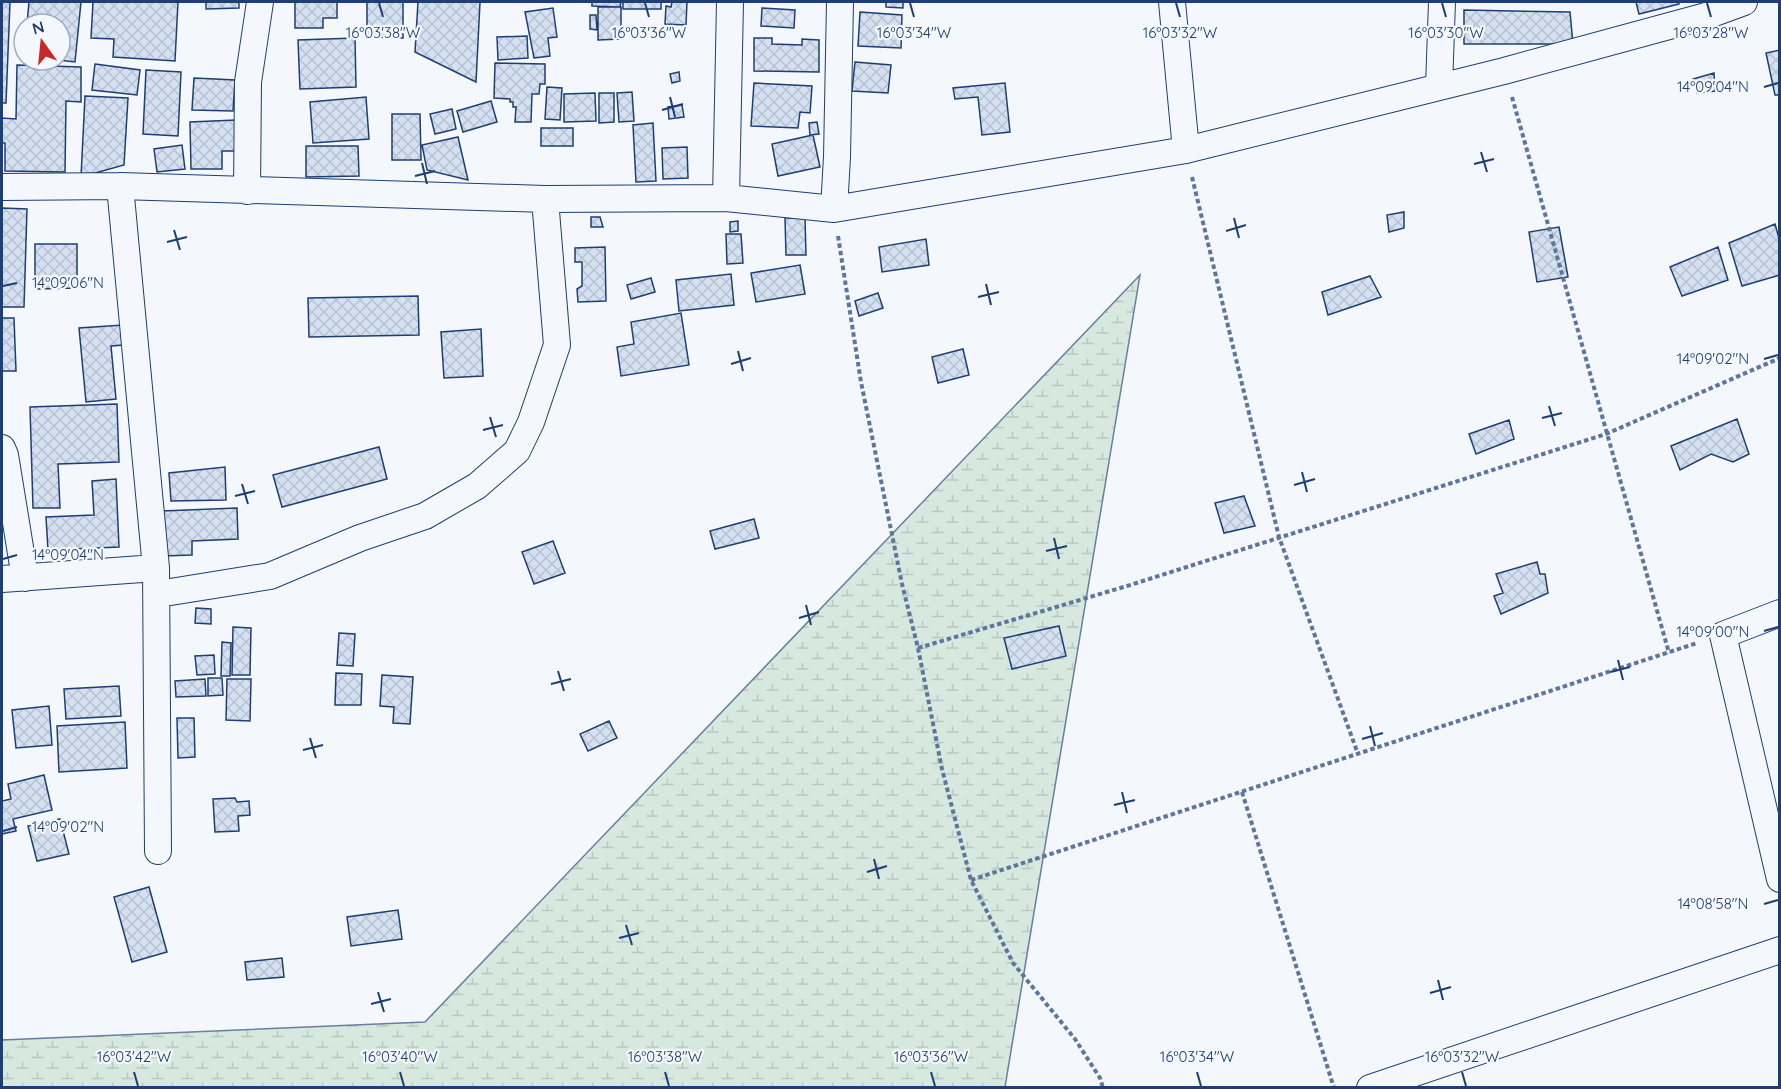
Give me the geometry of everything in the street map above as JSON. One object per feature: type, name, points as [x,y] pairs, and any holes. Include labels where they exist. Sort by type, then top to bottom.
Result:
[{"type":"street","points":[[247,191],[248,82],[260,2]]},
{"type":"street","points":[[726,198],[730,2]]},
{"type":"street","points":[[834,209],[840,2]]},
{"type":"street","points":[[1172,2],[1186,150]]},
{"type":"street","points":[[1439,87],[1442,2]]},
{"type":"street","points":[[2,187],[120,186],[545,199],[726,198],[834,209],[1186,150],[1504,71],[1706,9],[1744,2]]},
{"type":"street","points":[[120,186],[158,594],[158,851]]},
{"type":"street","points":[[158,594],[270,576],[360,538],[425,516],[477,486],[517,451],[531,422],[556,345],[545,199]]},
{"type":"street","points":[[2,448],[5,455],[13,579],[156,568]]},
{"type":"street","points":[[1779,613],[1723,635],[1779,879]]},
{"type":"street","points":[[1370,1088],[1779,950]]},
{"type":"path","points":[[971,880],[1669,653],[1504,71]]},
{"type":"path","points":[[1186,150],[1279,537],[1358,754]]},
{"type":"path","points":[[834,209],[861,382],[902,584],[918,648],[942,769],[971,880],[1013,963],[1075,1039],[1103,1088]]},
{"type":"path","points":[[918,648],[1606,434],[1779,358]]},
{"type":"path","points":[[1242,792],[1334,1088]]},
{"type":"green space","points":[[1140,275],[1005,1087],[2,1088],[2,1040],[425,1022]]},
{"type":"building","points":[[2,2],[10,2],[6,103],[2,103]]},
{"type":"building","points":[[29,2],[81,2],[75,62],[72,62],[72,12],[28,12]]},
{"type":"building","points":[[93,2],[178,2],[175,61],[113,57],[114,39],[91,38]]},
{"type":"building","points":[[206,2],[239,2],[239,8],[206,9]]},
{"type":"building","points":[[295,2],[337,2],[337,18],[323,18],[323,28],[295,28]]},
{"type":"building","points":[[367,2],[403,2],[403,38],[367,37]]},
{"type":"building","points":[[418,2],[480,2],[476,82],[415,52]]},
{"type":"building","points":[[592,2],[621,2],[620,7],[592,6]]},
{"type":"building","points":[[623,2],[661,2],[661,9],[623,9]]},
{"type":"building","points":[[672,2],[687,2],[686,25],[665,24],[666,6],[671,7]]},
{"type":"building","points":[[886,2],[903,2],[903,8],[886,7]]},
{"type":"building","points":[[1636,2],[1678,2],[1679,4],[1639,14]]},
{"type":"building","points":[[598,7],[621,7],[621,39],[598,40]]},
{"type":"building","points":[[553,8],[557,37],[548,38],[550,56],[534,58],[525,12]]},
{"type":"building","points":[[762,8],[795,10],[794,28],[761,26]]},
{"type":"building","points":[[1464,10],[1570,12],[1573,44],[1464,44]]},
{"type":"building","points":[[860,12],[902,15],[901,48],[858,46]]},
{"type":"building","points":[[590,15],[596,15],[597,30],[590,29]]},
{"type":"building","points":[[527,36],[528,58],[498,60],[497,37]]},
{"type":"building","points":[[355,38],[356,87],[300,89],[298,40]]},
{"type":"building","points":[[754,38],[772,38],[772,44],[802,45],[802,39],[819,40],[819,72],[754,71]]},
{"type":"building","points":[[1780,50],[1780,95],[1775,95],[1766,53]]},
{"type":"building","points":[[855,62],[891,65],[888,93],[852,91]]},
{"type":"building","points":[[495,63],[545,64],[545,84],[540,84],[539,94],[532,94],[531,122],[515,122],[516,107],[513,107],[513,102],[510,102],[510,99],[494,98]]},
{"type":"building","points":[[95,64],[140,70],[137,95],[92,90]]},
{"type":"building","points":[[72,67],[81,67],[81,102],[66,101],[65,172],[5,171],[2,118],[16,119],[17,72],[72,72]]},
{"type":"building","points":[[146,70],[181,72],[178,136],[143,134]]},
{"type":"building","points":[[679,72],[680,81],[672,83],[670,74]]},
{"type":"building","points":[[1714,73],[1715,91],[1697,93],[1693,79]]},
{"type":"building","points":[[194,78],[235,80],[233,111],[192,110]]},
{"type":"building","points":[[754,83],[812,86],[810,113],[800,112],[798,128],[751,126]]},
{"type":"building","points":[[1005,83],[1010,132],[982,135],[978,97],[955,99],[953,88]]},
{"type":"building","points":[[547,87],[562,88],[560,120],[545,119]]},
{"type":"building","points":[[632,92],[634,121],[619,122],[617,93]]},
{"type":"building","points":[[595,93],[596,121],[564,122],[564,94]]},
{"type":"building","points":[[599,93],[614,93],[614,122],[599,123]]},
{"type":"building","points":[[85,96],[128,98],[124,165],[81,177]]},
{"type":"building","points":[[366,97],[369,139],[313,143],[310,102]]},
{"type":"building","points":[[491,101],[497,122],[463,132],[457,111]]},
{"type":"building","points":[[682,105],[684,117],[669,119],[668,107]]},
{"type":"building","points":[[452,109],[456,129],[435,134],[430,114]]},
{"type":"building","points":[[392,114],[420,114],[421,160],[392,160]]},
{"type":"building","points":[[236,120],[237,151],[222,151],[222,169],[191,169],[190,122]]},
{"type":"building","points":[[817,122],[819,134],[810,135],[809,123]]},
{"type":"building","points":[[653,123],[656,181],[636,182],[633,125]]},
{"type":"building","points":[[541,128],[573,128],[573,146],[541,146]]},
{"type":"building","points":[[813,135],[820,167],[778,176],[772,144]]},
{"type":"building","points":[[458,137],[468,180],[427,170],[422,145]]},
{"type":"building","points":[[182,145],[185,169],[157,172],[154,149]]},
{"type":"building","points":[[306,146],[358,146],[359,176],[306,177]]},
{"type":"building","points":[[687,147],[688,178],[663,179],[662,148]]},
{"type":"building","points":[[2,208],[27,209],[24,307],[2,307]]},
{"type":"building","points":[[1404,212],[1404,228],[1389,232],[1387,215]]},
{"type":"building","points":[[591,217],[600,217],[603,227],[591,227]]},
{"type":"building","points":[[785,218],[805,218],[806,255],[786,255]]},
{"type":"building","points":[[738,221],[738,231],[730,232],[730,222]]},
{"type":"building","points":[[1775,224],[1780,242],[1780,275],[1742,286],[1729,243]]},
{"type":"building","points":[[1559,227],[1568,277],[1537,282],[1529,232]]},
{"type":"building","points":[[726,234],[741,234],[743,263],[727,264]]},
{"type":"building","points":[[926,239],[929,265],[882,272],[879,247]]},
{"type":"building","points":[[35,244],[77,244],[77,288],[35,289]]},
{"type":"building","points":[[605,247],[606,301],[578,302],[577,289],[582,286],[582,262],[575,262],[575,248]]},
{"type":"building","points":[[1718,247],[1728,280],[1682,296],[1670,267]]},
{"type":"building","points":[[800,265],[805,294],[756,302],[751,273]]},
{"type":"building","points":[[731,274],[734,305],[679,311],[676,280]]},
{"type":"building","points":[[1370,276],[1381,297],[1328,315],[1322,292]]},
{"type":"building","points":[[651,278],[655,292],[631,299],[627,285]]},
{"type":"building","points":[[878,293],[883,308],[859,316],[855,301]]},
{"type":"building","points":[[418,296],[419,335],[309,337],[308,298]]},
{"type":"building","points":[[681,313],[689,365],[621,376],[617,347],[634,344],[631,322]]},
{"type":"building","points":[[2,318],[14,318],[16,371],[2,371]]},
{"type":"building","points":[[123,325],[124,345],[111,346],[116,399],[86,402],[79,328]]},
{"type":"building","points":[[481,329],[483,376],[444,378],[441,332]]},
{"type":"building","points":[[963,349],[969,375],[938,383],[932,357]]},
{"type":"building","points":[[117,404],[119,462],[58,464],[60,508],[33,508],[30,407]]},
{"type":"building","points":[[1737,419],[1749,454],[1733,462],[1711,454],[1680,470],[1671,446]]},
{"type":"building","points":[[1509,420],[1514,439],[1476,454],[1469,434]]},
{"type":"building","points":[[379,447],[387,479],[282,507],[273,475]]},
{"type":"building","points":[[225,467],[226,500],[171,501],[169,473]]},
{"type":"building","points":[[116,479],[119,547],[48,550],[46,517],[94,515],[92,481]]},
{"type":"building","points":[[1244,496],[1255,526],[1224,533],[1215,503]]},
{"type":"building","points":[[237,508],[238,539],[192,541],[192,555],[163,556],[162,511]]},
{"type":"building","points":[[754,519],[759,538],[715,549],[710,531]]},
{"type":"building","points":[[553,541],[565,573],[534,584],[522,552]]},
{"type":"building","points":[[1537,562],[1540,574],[1545,574],[1548,593],[1501,614],[1494,596],[1503,593],[1496,574]]},
{"type":"building","points":[[196,608],[211,609],[211,624],[195,623]]},
{"type":"building","points":[[1059,626],[1066,656],[1012,669],[1004,638]]},
{"type":"building","points":[[233,627],[251,628],[250,675],[232,675]]},
{"type":"building","points":[[339,633],[355,634],[353,666],[337,665]]},
{"type":"building","points":[[222,642],[231,643],[230,676],[221,676]]},
{"type":"building","points":[[214,655],[215,674],[197,675],[195,656]]},
{"type":"building","points":[[336,673],[362,674],[361,705],[335,705]]},
{"type":"building","points":[[382,675],[413,677],[410,724],[393,723],[394,707],[380,706]]},
{"type":"building","points":[[208,678],[222,678],[223,695],[208,696]]},
{"type":"building","points":[[205,679],[206,696],[176,697],[175,681]]},
{"type":"building","points":[[227,679],[251,679],[250,721],[226,720]]},
{"type":"building","points":[[119,686],[121,716],[66,719],[64,689]]},
{"type":"building","points":[[49,706],[52,745],[16,748],[12,710]]},
{"type":"building","points":[[177,718],[194,718],[195,757],[178,758]]},
{"type":"building","points":[[609,721],[617,738],[588,751],[580,734]]},
{"type":"building","points":[[125,722],[127,768],[59,772],[57,726]]},
{"type":"building","points":[[44,775],[52,810],[13,819],[16,831],[2,834],[2,801],[11,799],[8,784]]},
{"type":"building","points":[[235,798],[237,802],[249,801],[250,815],[238,816],[239,831],[215,832],[213,799]]},
{"type":"building","points":[[60,819],[69,854],[37,861],[28,826]]},
{"type":"building","points":[[149,887],[167,952],[132,962],[114,897]]},
{"type":"building","points":[[398,910],[402,939],[351,946],[347,917]]},
{"type":"building","points":[[282,958],[284,977],[247,980],[245,962]]}]
